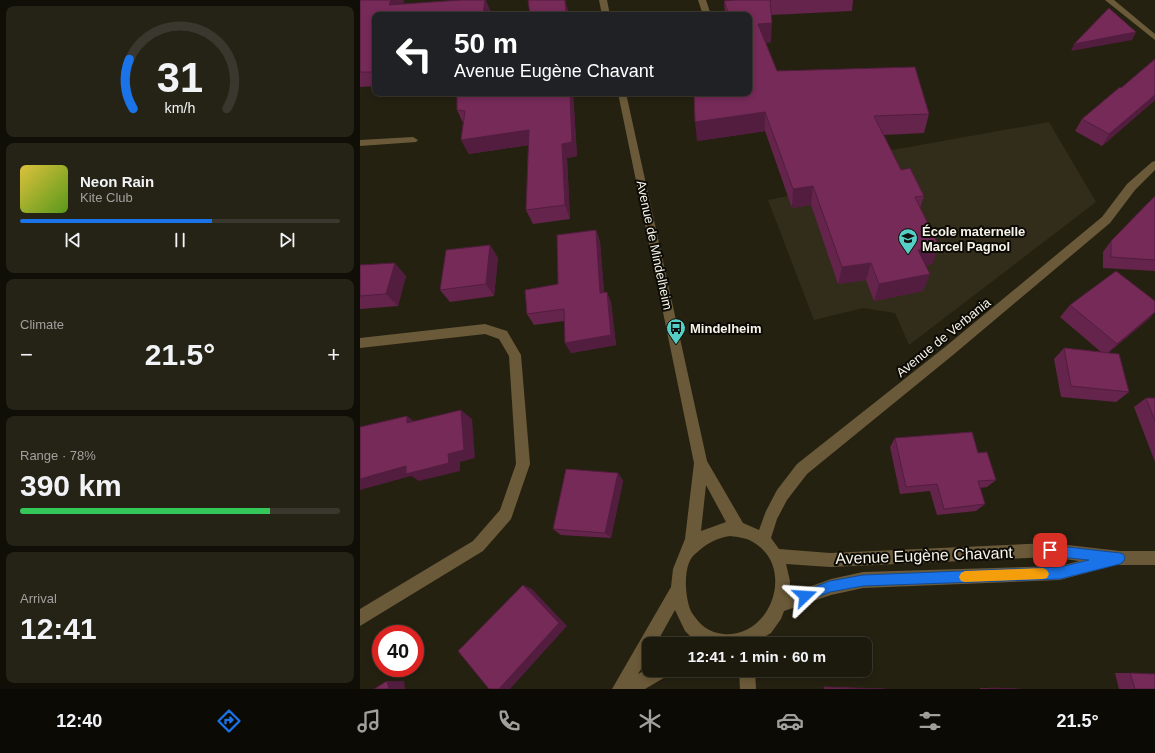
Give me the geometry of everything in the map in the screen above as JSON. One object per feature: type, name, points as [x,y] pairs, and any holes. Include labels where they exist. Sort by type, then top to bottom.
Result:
[{"type":"street","points":[[603,0],[605,12]]},
{"type":"street","points":[[702,0],[706,12]]},
{"type":"street","points":[[1109,0],[1155,38]]},
{"type":"street","name":"Avenue de Mindelheim","points":[[623,96],[701,463],[738,529]]},
{"type":"street","points":[[360,143],[413,140]]},
{"type":"street","name":"Avenue de Verbania","points":[[762,540],[778,502],[802,469],[949,351],[1106,220],[1131,187],[1155,164]]},
{"type":"street","points":[[360,343],[484,329],[504,336],[515,355],[523,464],[506,514],[478,546],[360,618]]},
{"type":"street","points":[[691,549],[701,463]]},
{"type":"street","points":[[620,689],[659,625],[677,590],[680,568],[691,549],[705,536],[721,530],[738,529],[751,533],[762,540],[776,556],[782,571],[783,583],[780,606],[770,621],[758,634],[753,637]]},
{"type":"street","name":"Avenue Eugène Chavant","points":[[776,556],[830,560],[1050,550],[1120,558],[1155,558]]},
{"type":"street","name":"Avenue Eugène Chavant","points":[[780,606],[830,587],[863,580],[1060,573],[1120,558]]},
{"type":"street","points":[[677,590],[681,607],[689,623],[706,637]]},
{"type":"street","points":[[629,689],[649,677]]},
{"type":"street","points":[[747,677],[748,689]]},
{"type":"shaded area","name":"École maternelle Marcel Pagnol","points":[[1049,122],[1096,202],[909,345],[895,313],[863,308],[814,320],[768,200],[788,196],[870,154]]},
{"type":"building","points":[[360,0],[391,0],[389,5],[461,0],[485,0],[483,12],[372,12],[372,72],[360,72]]},
{"type":"building","points":[[528,0],[565,0],[566,12],[530,12]]},
{"type":"building","points":[[770,0],[772,23],[758,24],[777,71],[915,67],[929,114],[874,116],[901,170],[910,168],[924,196],[915,197],[939,246],[918,250],[930,274],[879,284],[871,263],[842,267],[813,186],[793,189],[765,112],[695,122],[694,96],[752,96],[752,12],[728,12],[724,1]]},
{"type":"building","points":[[1109,8],[1136,32],[1074,44]]},
{"type":"building","points":[[1155,59],[1155,95],[1109,134],[1082,119],[1120,87],[1121,88]]},
{"type":"building","points":[[457,96],[570,96],[572,142],[562,144],[565,205],[526,210],[529,130],[461,140],[465,111],[457,110]]},
{"type":"building","points":[[1155,196],[1155,260],[1111,257],[1111,241]]},
{"type":"building","points":[[596,230],[600,293],[607,292],[611,335],[565,343],[564,309],[527,314],[525,290],[558,284],[557,235]]},
{"type":"building","points":[[490,245],[486,284],[440,290],[446,250]]},
{"type":"building","points":[[395,263],[386,294],[360,296],[360,265]]},
{"type":"building","points":[[1116,271],[1155,301],[1155,312],[1117,344],[1070,305]]},
{"type":"building","points":[[1064,348],[1119,354],[1129,392],[1071,386]]},
{"type":"building","points":[[1146,398],[1155,398],[1155,421]]},
{"type":"building","points":[[461,410],[464,450],[448,454],[449,463],[406,474],[406,466],[360,479],[360,427],[407,416],[407,423]]},
{"type":"building","points":[[972,432],[978,453],[987,452],[996,480],[978,481],[985,504],[944,509],[937,484],[906,487],[895,438]]},
{"type":"building","points":[[566,469],[618,473],[605,533],[553,529]]},
{"type":"building","points":[[523,585],[559,623],[499,689],[489,689],[458,651]]},
{"type":"building","points":[[1130,673],[1155,674],[1155,689],[1135,689]]},
{"type":"building","points":[[387,681],[389,689],[374,689]]},
{"type":"building","points":[[824,687],[885,689],[824,689]]},
{"type":"building","points":[[990,688],[1017,689],[990,689]]},
{"type":"slow traffic","points":[[965,577],[1043,574]]},
{"type":"place","name":"École maternelle Marcel Pagnol","points":[[908,255]]},
{"type":"place","name":"Mindelheim","points":[[676,345]]},
{"type":"route","points":[[805,596],[830,587],[863,580],[1060,573],[1120,558],[1050,550]]}]
